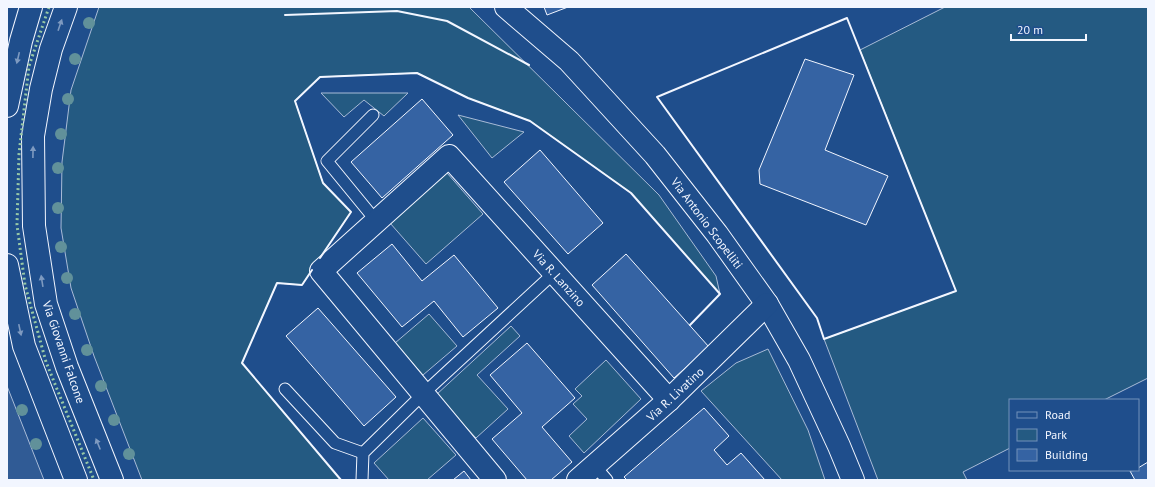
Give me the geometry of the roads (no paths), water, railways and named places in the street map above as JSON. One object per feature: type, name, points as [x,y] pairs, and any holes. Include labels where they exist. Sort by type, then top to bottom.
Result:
[{"type":"street","points":[[7,106],[21,42],[31,7]]},
{"type":"street","name":"Via Giovanni Falcone","points":[[66,7],[51,49],[41,89],[34,136],[34,226],[46,304],[67,367],[112,480]]},
{"type":"street","name":"Via Antonio Scopelliti","points":[[506,7],[569,61],[655,155],[717,234],[768,304],[799,360],[853,480]]},
{"type":"street","name":"Via R. Lanzino","points":[[377,222],[449,156],[669,400]]},
{"type":"street","points":[[377,222],[321,271],[495,480]]},
{"type":"street","points":[[7,264],[24,346],[76,480]]},
{"type":"street","name":"Via R. Livatino","points":[[578,480],[601,473],[669,400],[768,304]]},
{"type":"lane","points":[[373,115],[327,161],[377,222]]},
{"type":"lane","points":[[362,480],[363,453],[554,273]]},
{"type":"lane","points":[[285,389],[335,443],[363,453]]}]
